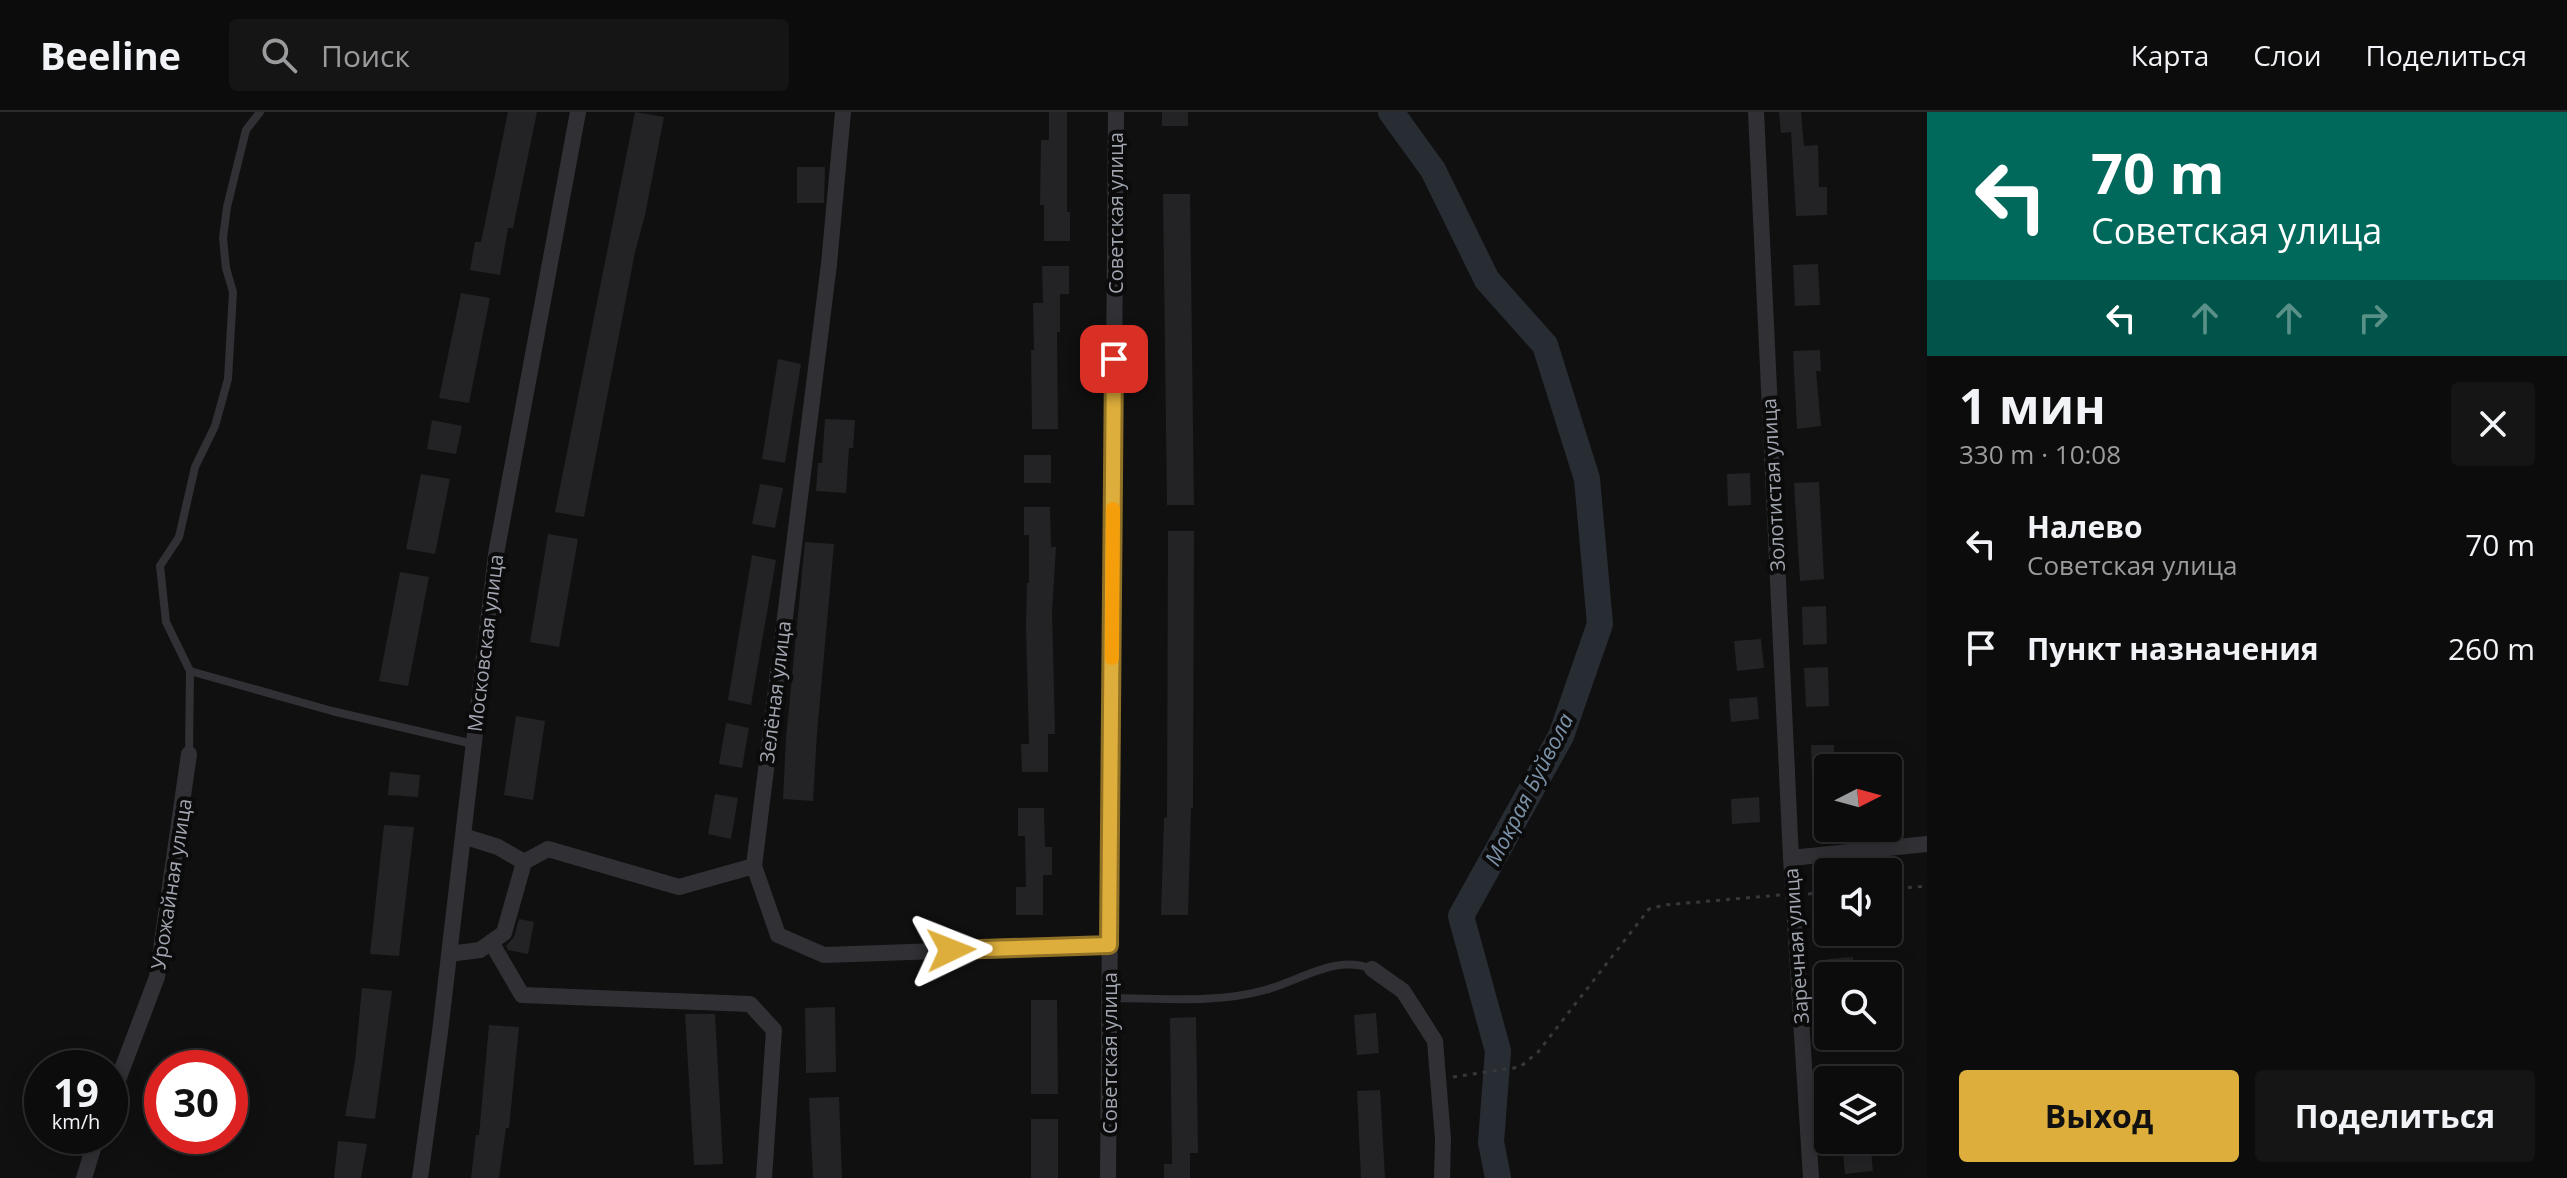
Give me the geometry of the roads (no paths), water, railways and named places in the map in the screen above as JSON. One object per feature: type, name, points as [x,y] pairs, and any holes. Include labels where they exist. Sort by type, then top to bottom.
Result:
[{"type":"street","name":"Московская улица","points":[[420,1178],[496,554],[578,112]]},
{"type":"street","name":"Зелёная улица","points":[[843,112],[829,264],[754,866],[778,935],[824,955],[1109,945]]},
{"type":"street","name":"Советская улица","points":[[1108,1178],[1116,112]]},
{"type":"street","name":"Золотистая улица","points":[[1756,112],[1791,858]]},
{"type":"street","name":"Урожайная улица","points":[[128,1054],[157,977],[189,754]]},
{"type":"street","points":[[463,836],[498,847],[524,862]]},
{"type":"street","points":[[1791,858],[1927,844]]},
{"type":"street","points":[[449,954],[480,950],[504,933],[524,862],[548,849],[679,887],[754,866]]},
{"type":"street","name":"Заречная улица","points":[[1791,858],[1811,1178]]},
{"type":"street","points":[[491,942],[522,995],[750,1004],[774,1030],[764,1178]]},
{"type":"street","points":[[1372,969],[1403,991],[1435,1041],[1443,1139],[1442,1178]]},
{"type":"street","points":[[84,1178],[91,1154]]},
{"type":"lane","points":[[189,754],[190,671],[166,622],[160,566],[179,537],[195,467],[215,426],[228,379],[233,292],[226,268],[223,238],[227,207],[246,130],[260,112]]},
{"type":"lane","points":[[190,671],[332,711],[473,744]]},
{"type":"lane","points":[[1109,998],[1231,997],[1265,990],[1337,965],[1360,964],[1372,969]]},
{"type":"waterway","name":"Мокрая Буйвола","points":[[1391,112],[1433,170],[1487,280],[1545,345],[1587,479],[1600,624],[1561,736],[1461,916],[1498,1051],[1491,1142],[1498,1178]]}]
